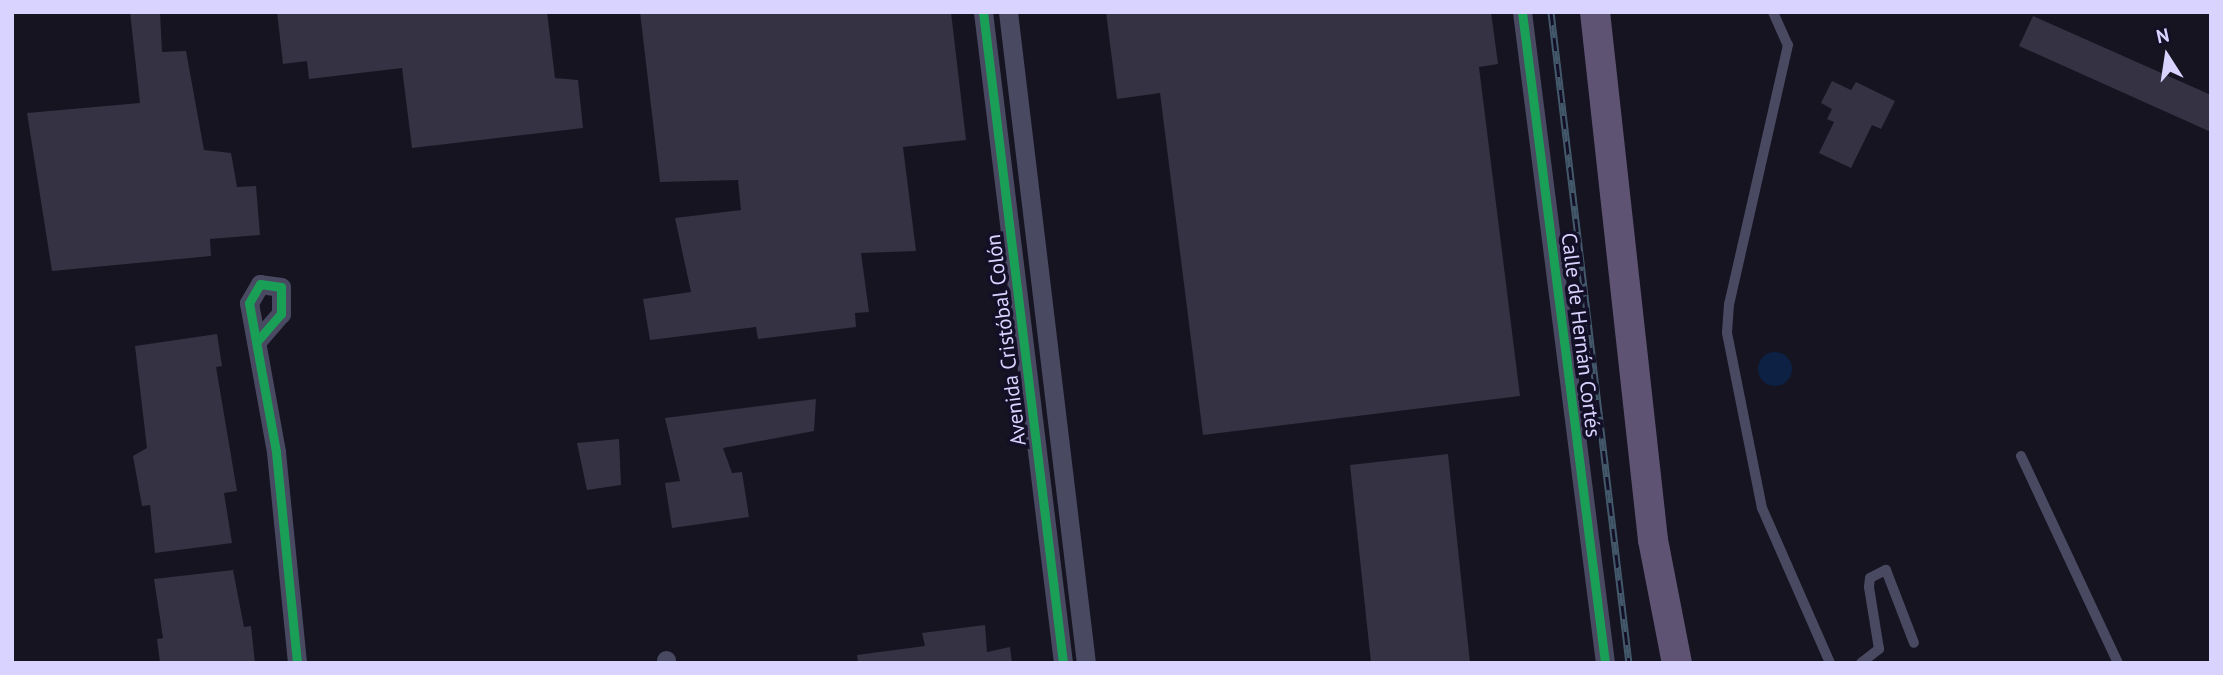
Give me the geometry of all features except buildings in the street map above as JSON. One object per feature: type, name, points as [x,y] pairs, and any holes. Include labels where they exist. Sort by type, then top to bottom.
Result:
[{"type":"main road","points":[[1595,12],[1653,540],[1677,663]]},
{"type":"street","name":"Avenida Cristóbal Colón","points":[[983,12],[1063,663]]},
{"type":"street","name":"Avenida Cristóbal Colón","points":[[1008,12],[1086,663]]},
{"type":"street","name":"Calle de Hernán Cortés","points":[[1522,12],[1605,663]]},
{"type":"street","points":[[258,340],[276,452],[297,663]]},
{"type":"lane","points":[[1773,12],[1788,45],[1729,304],[1727,333],[1762,508],[1830,663]]},
{"type":"lane","points":[[2021,456],[2118,663]]},
{"type":"lane","points":[[1861,663],[1880,649],[1868,587],[1870,578],[1886,570],[1914,643]]},
{"type":"water","points":[[1775,352],[1787,357],[1792,369],[1787,381],[1775,386],[1763,381],[1758,369],[1763,357]]},
{"type":"railway","points":[[1551,12],[1629,663]]},
{"type":"cycle path","points":[[983,12],[1063,663]]},
{"type":"cycle path","points":[[1522,12],[1605,663]]},
{"type":"cycle path","points":[[258,340],[281,314],[281,287],[260,284],[249,303],[276,452],[297,663]]}]
